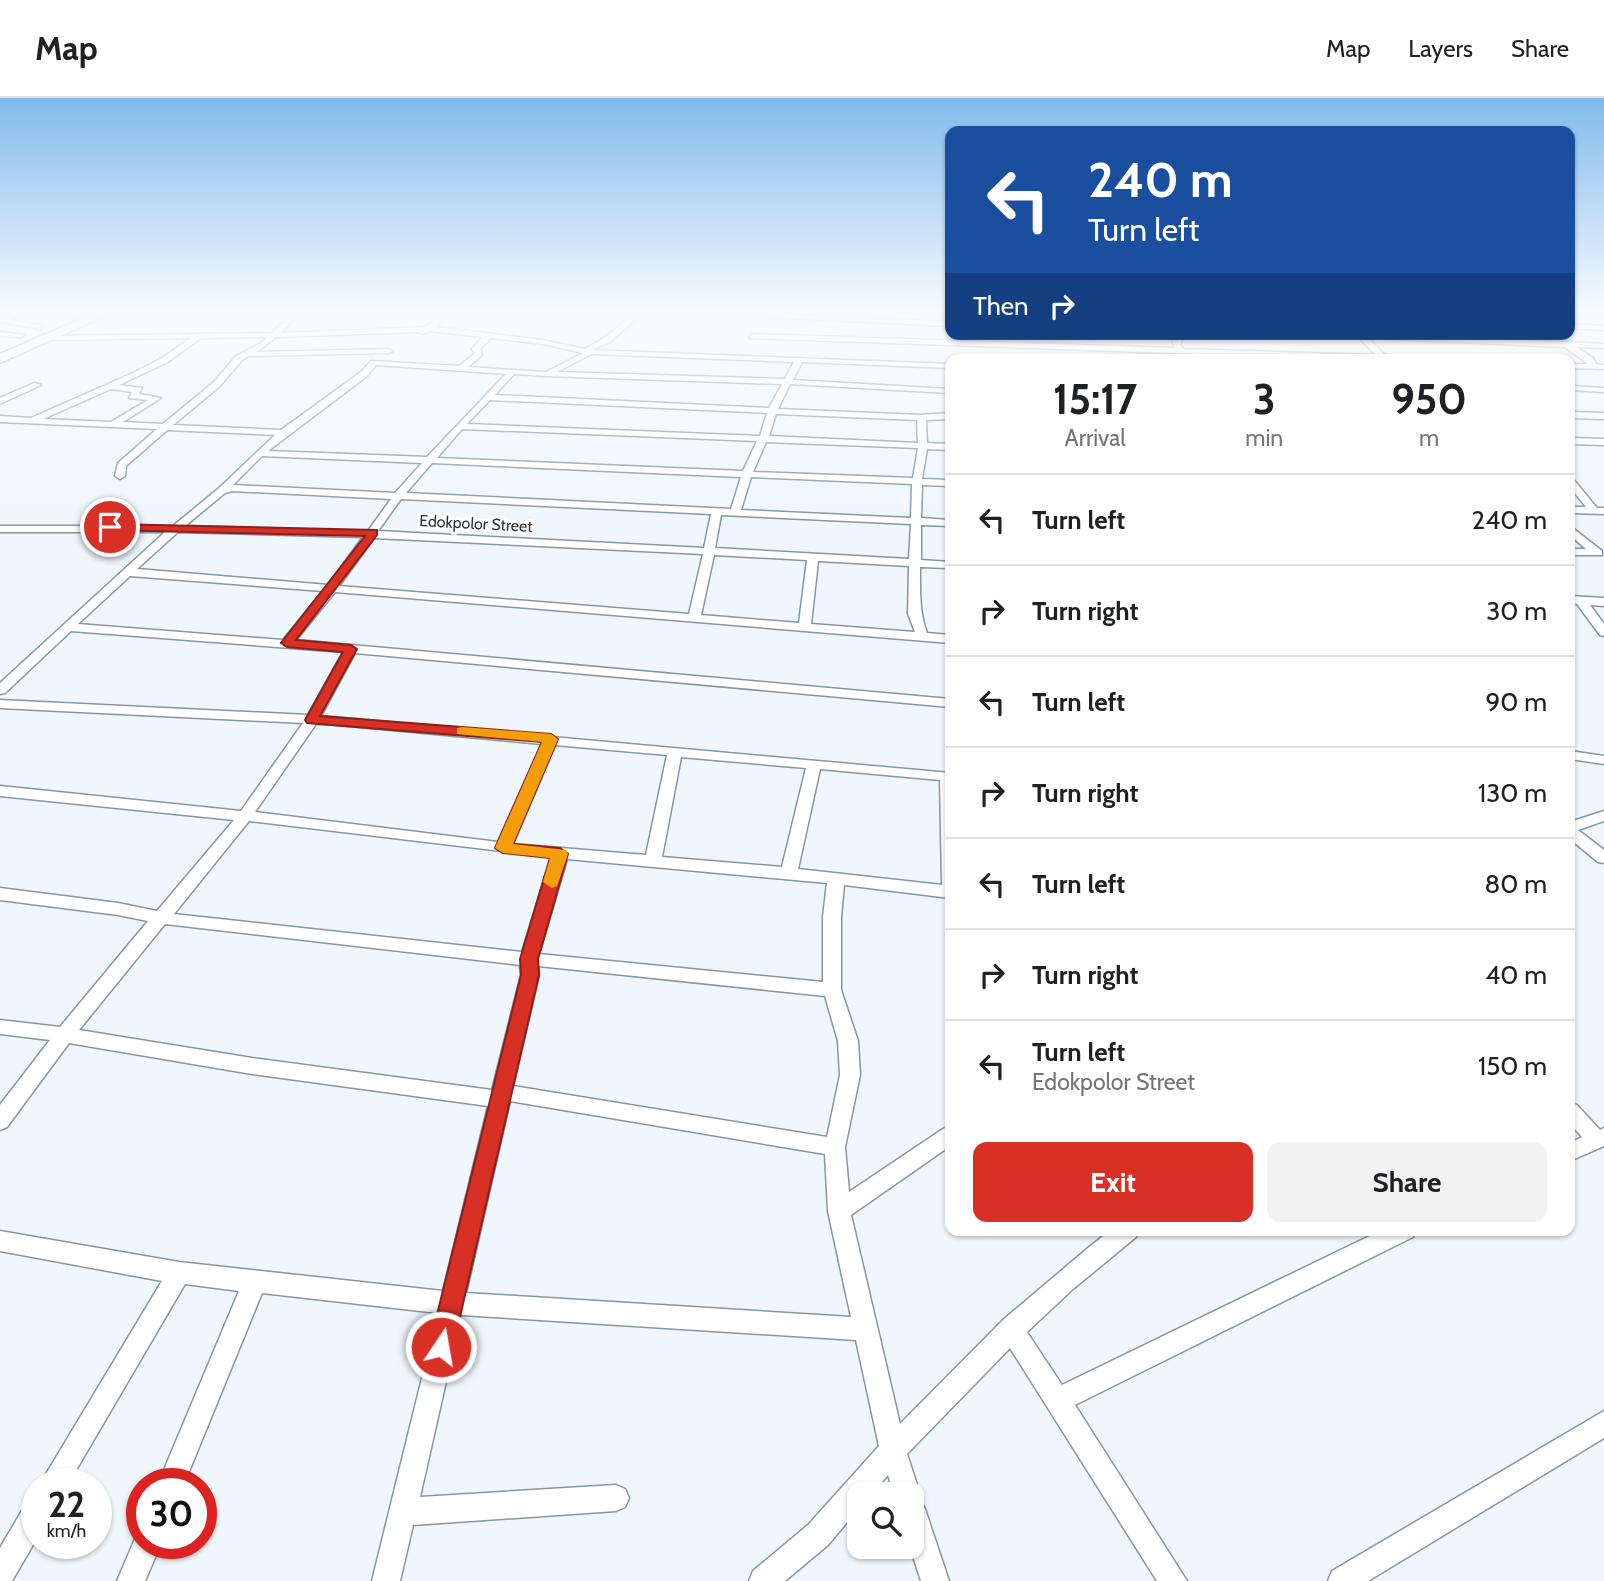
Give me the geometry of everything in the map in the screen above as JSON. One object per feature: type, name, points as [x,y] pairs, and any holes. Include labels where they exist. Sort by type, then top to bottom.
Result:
[{"type":"street","points":[[33,420],[123,381]]},
{"type":"street","points":[[120,476],[121,465],[129,457],[218,381]]},
{"type":"street","points":[[0,690],[67,627],[222,491],[260,453],[354,381]]},
{"type":"street","points":[[287,643],[332,588],[399,495],[503,381]]},
{"type":"street","points":[[637,386],[641,381]]},
{"type":"street","points":[[744,381],[945,391]]},
{"type":"street","points":[[735,512],[747,473],[786,383]]},
{"type":"street","points":[[0,401],[37,385]]},
{"type":"street","points":[[112,387],[139,390],[132,396],[157,398],[112,425]]},
{"type":"street","points":[[1575,388],[1604,390]]},
{"type":"street","points":[[623,403],[630,394]]},
{"type":"street","points":[[487,397],[921,418],[945,416]]},
{"type":"street","points":[[1575,415],[1604,416]]},
{"type":"street","points":[[921,418],[923,446],[917,481],[914,614],[922,636]]},
{"type":"street","points":[[0,419],[283,433]]},
{"type":"street","points":[[460,426],[945,447]]},
{"type":"street","points":[[1575,441],[1604,443]]},
{"type":"street","points":[[260,453],[432,458],[945,482]]},
{"type":"street","points":[[1575,486],[1599,511]]},
{"type":"street","points":[[222,491],[232,488],[399,495],[945,523]]},
{"type":"street","points":[[694,619],[718,510]]},
{"type":"street","points":[[1575,510],[1599,511]]},
{"type":"street","name":"Edokpolor Street","points":[[0,529],[179,527],[373,533],[945,565]]},
{"type":"street","points":[[1575,533],[1600,553]]},
{"type":"street","points":[[1575,552],[1600,553]]},
{"type":"street","points":[[805,627],[813,558]]},
{"type":"street","points":[[129,572],[945,638]]},
{"type":"street","points":[[1575,600],[1604,602]]},
{"type":"street","points":[[1575,600],[1604,632]]},
{"type":"street","points":[[67,627],[287,643],[945,703]]},
{"type":"street","points":[[0,1121],[64,1035],[245,816],[312,720],[351,649]]},
{"type":"street","points":[[0,704],[312,720],[551,739],[945,777]]},
{"type":"street","points":[[503,848],[551,739]]},
{"type":"street","points":[[653,859],[675,751]]},
{"type":"street","points":[[1575,756],[1604,760]]},
{"type":"street","points":[[789,873],[814,764]]},
{"type":"street","points":[[0,791],[245,816],[503,848],[653,859],[945,891]]},
{"type":"street","points":[[1575,827],[1604,816]]},
{"type":"street","points":[[1575,833],[1604,858]]},
{"type":"street","points":[[386,1581],[530,975],[529,959],[560,854]]},
{"type":"street","points":[[836,878],[832,917],[832,990],[841,1011],[848,1041],[850,1074],[835,1147],[839,1211],[893,1450],[903,1482]]},
{"type":"street","points":[[0,894],[118,909],[161,918],[832,990]]},
{"type":"street","points":[[0,1027],[252,1066],[501,1096],[835,1147]]},
{"type":"street","points":[[1575,1115],[1601,1138],[1575,1150]]},
{"type":"street","points":[[839,1211],[945,1138]]},
{"type":"street","points":[[763,1581],[818,1535],[893,1450],[1011,1328],[1120,1236]]},
{"type":"street","points":[[1057,1401],[1393,1236]]},
{"type":"street","points":[[0,1241],[179,1273],[450,1303],[769,1325],[867,1329]]},
{"type":"street","points":[[63,1468],[179,1273]]},
{"type":"street","points":[[178,1468],[255,1281]]},
{"type":"street","points":[[1011,1328],[1173,1581]]},
{"type":"street","points":[[1342,1581],[1604,1424]]},
{"type":"street","points":[[403,1512],[616,1499]]},
{"type":"street","points":[[0,1574],[21,1539]]},
{"type":"street","points":[[924,1547],[935,1581]]},
{"type":"street","points":[[131,1581],[141,1559]]},
{"type":"slow traffic","points":[[462,731],[551,739],[503,848],[560,854],[552,882]]},
{"type":"route","points":[[110,527],[373,533],[287,643],[351,649],[312,720],[551,739],[503,848],[560,854],[529,959],[530,975],[441,1347]]}]
